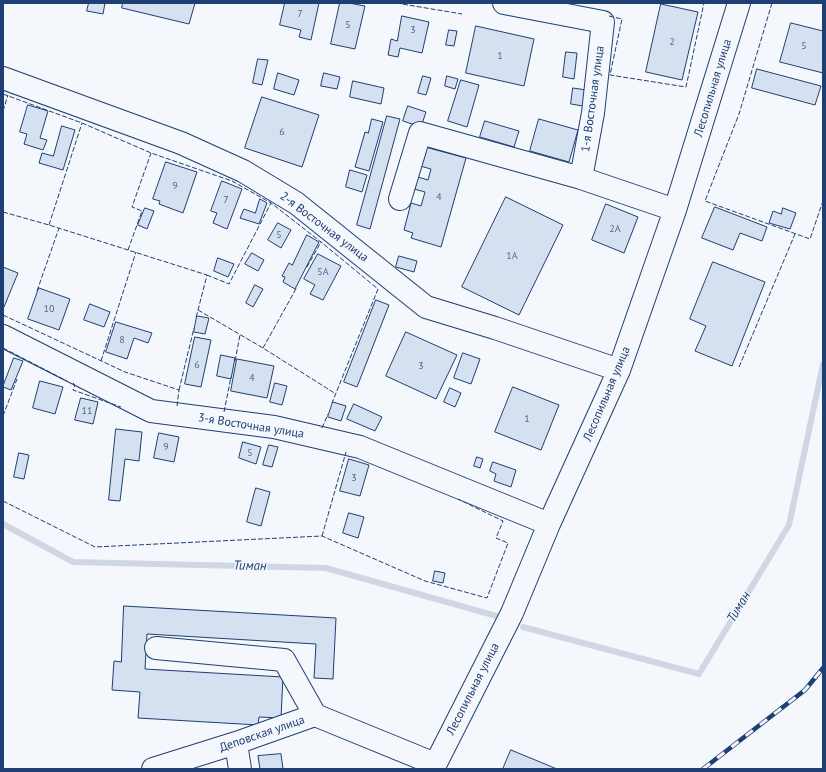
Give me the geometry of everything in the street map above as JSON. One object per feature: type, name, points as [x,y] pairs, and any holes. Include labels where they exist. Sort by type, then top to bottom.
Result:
[{"type":"street","name":"1-я Восточная улица","points":[[504,3],[603,22],[593,112],[581,178]]},
{"type":"street","name":"Лесопильная улица","points":[[434,767],[512,613],[549,524],[619,370],[675,210],[739,3]]},
{"type":"street","name":"2-я Восточная улица","points":[[3,78],[181,143],[243,171],[296,203],[426,307],[619,370]]},
{"type":"street","points":[[400,199],[420,133],[581,178],[675,210]]},
{"type":"street","name":"3-я Восточная улица","points":[[3,336],[151,411],[274,427],[360,447],[549,524]]},
{"type":"street","points":[[156,648],[284,660],[315,715]]},
{"type":"street","name":"Деповская улица","points":[[152,769],[236,743],[315,715],[434,767]]},
{"type":"street","points":[[236,743],[240,769]]},
{"type":"building","points":[[89,3],[105,3],[103,14],[87,11]]},
{"type":"building","points":[[123,3],[195,3],[189,24],[122,8]]},
{"type":"building","points":[[285,3],[319,3],[311,40],[299,37],[301,30],[280,25]]},
{"type":"building","points":[[340,3],[365,6],[355,49],[331,44]]},
{"type":"building","points":[[661,4],[698,12],[682,80],[646,72]]},
{"type":"building","points":[[402,16],[429,22],[422,53],[400,48],[398,57],[388,55],[391,39],[397,41]]},
{"type":"building","points":[[791,23],[823,31],[823,73],[780,62]]},
{"type":"building","points":[[476,26],[534,39],[524,86],[466,73]]},
{"type":"building","points":[[449,30],[457,31],[454,46],[446,45]]},
{"type":"building","points":[[566,52],[577,53],[574,79],[563,77]]},
{"type":"building","points":[[258,59],[268,60],[262,85],[253,83]]},
{"type":"building","points":[[757,69],[821,86],[815,105],[752,88]]},
{"type":"building","points":[[278,73],[299,80],[294,95],[274,89]]},
{"type":"building","points":[[324,73],[340,77],[337,89],[321,86]]},
{"type":"building","points":[[423,76],[431,78],[426,95],[418,93]]},
{"type":"building","points":[[447,76],[458,79],[455,89],[445,86]]},
{"type":"building","points":[[461,80],[479,85],[467,127],[448,121]]},
{"type":"building","points":[[353,81],[384,88],[381,104],[350,97]]},
{"type":"building","points":[[573,88],[586,90],[583,106],[571,104]]},
{"type":"building","points":[[262,97],[319,115],[302,167],[245,148]]},
{"type":"building","points":[[28,105],[48,111],[40,138],[47,140],[43,150],[24,144],[27,134],[20,132]]},
{"type":"building","points":[[408,106],[426,112],[421,127],[403,121]]},
{"type":"building","points":[[387,116],[400,119],[370,229],[357,225]]},
{"type":"building","points":[[372,119],[383,122],[369,171],[355,167],[365,132],[368,133]]},
{"type":"building","points":[[539,119],[578,130],[569,162],[530,151]]},
{"type":"building","points":[[485,121],[519,131],[514,147],[480,137]]},
{"type":"building","points":[[62,126],[75,130],[63,170],[39,163],[42,153],[53,156]]},
{"type":"building","points":[[425,147],[466,158],[441,247],[411,238],[413,233],[404,230],[411,203],[421,206],[425,192],[414,189],[418,177],[428,180],[431,169],[420,166]]},
{"type":"building","points":[[166,162],[197,172],[183,213],[159,204],[160,201],[153,199]]},
{"type":"building","points":[[350,170],[367,175],[362,192],[346,187]]},
{"type":"building","points":[[222,181],[242,189],[227,229],[213,223],[217,213],[211,211]]},
{"type":"building","points":[[506,197],[563,225],[519,315],[462,287]]},
{"type":"building","points":[[260,199],[267,203],[259,224],[240,218],[244,209],[255,213]]},
{"type":"building","points":[[606,204],[638,217],[624,253],[592,240]]},
{"type":"building","points":[[715,207],[767,227],[762,241],[740,233],[733,250],[702,238]]},
{"type":"building","points":[[145,208],[154,211],[147,229],[138,225]]},
{"type":"building","points":[[783,208],[796,213],[790,229],[769,223],[773,211],[781,214]]},
{"type":"building","points":[[278,223],[291,230],[281,248],[268,240]]},
{"type":"building","points":[[307,235],[319,242],[295,289],[283,282],[285,277],[282,276],[289,263],[292,265]]},
{"type":"building","points":[[252,253],[264,260],[258,271],[245,264]]},
{"type":"building","points":[[318,254],[341,266],[323,300],[310,294],[315,285],[304,279]]},
{"type":"building","points":[[399,256],[417,261],[414,272],[396,267]]},
{"type":"building","points":[[218,258],[234,264],[228,277],[214,271]]},
{"type":"building","points":[[713,262],[765,282],[732,366],[695,351],[706,326],[690,319]]},
{"type":"building","points":[[3,267],[18,273],[4,307],[3,306]]},
{"type":"building","points":[[255,285],[263,289],[253,307],[246,303]]},
{"type":"building","points":[[39,288],[70,299],[59,330],[28,319]]},
{"type":"building","points":[[376,300],[389,305],[357,387],[344,382]]},
{"type":"building","points":[[90,304],[110,312],[104,327],[84,320]]},
{"type":"building","points":[[197,316],[209,318],[205,334],[194,332]]},
{"type":"building","points":[[116,322],[152,333],[148,343],[134,338],[127,359],[106,352]]},
{"type":"building","points":[[406,332],[457,355],[436,399],[386,376]]},
{"type":"building","points":[[195,337],[211,340],[201,387],[185,384]]},
{"type":"building","points":[[463,353],[480,359],[471,384],[454,378]]},
{"type":"building","points":[[221,355],[235,358],[231,379],[217,376]]},
{"type":"building","points":[[14,358],[23,361],[11,390],[3,387]]},
{"type":"building","points":[[237,359],[274,366],[267,398],[231,391]]},
{"type":"building","points":[[40,381],[63,387],[55,414],[33,408]]},
{"type":"building","points":[[275,383],[287,386],[282,405],[270,402]]},
{"type":"building","points":[[513,387],[559,405],[541,450],[495,432]]},
{"type":"building","points":[[450,388],[461,393],[455,407],[444,402]]},
{"type":"building","points":[[81,398],[98,402],[93,424],[75,420]]},
{"type":"building","points":[[333,402],[346,406],[341,421],[328,417]]},
{"type":"building","points":[[354,404],[382,417],[375,431],[347,419]]},
{"type":"building","points":[[116,429],[142,432],[139,461],[125,459],[120,501],[109,500]]},
{"type":"building","points":[[159,433],[179,437],[174,462],[154,458]]},
{"type":"building","points":[[243,442],[261,447],[256,464],[239,458]]},
{"type":"building","points":[[269,445],[278,447],[272,467],[263,465]]},
{"type":"building","points":[[19,453],[29,455],[24,479],[14,477]]},
{"type":"building","points":[[477,457],[483,459],[480,468],[474,466]]},
{"type":"building","points":[[349,459],[369,465],[360,496],[340,491]]},
{"type":"building","points":[[493,462],[516,470],[511,487],[494,481],[496,474],[490,471]]},
{"type":"building","points":[[256,488],[270,492],[261,526],[247,522]]},
{"type":"building","points":[[349,513],[364,517],[358,538],[343,533]]},
{"type":"building","points":[[435,571],[445,573],[443,583],[433,581]]},
{"type":"building","points":[[124,606],[336,618],[333,679],[314,678],[316,644],[147,634],[145,669],[283,677],[281,718],[259,717],[258,725],[138,718],[140,692],[112,690],[114,661],[121,662]]},
{"type":"building","points":[[511,750],[557,769],[503,769]]},
{"type":"building","points":[[281,754],[283,769],[260,769],[258,756]]},
{"type":"waterway","name":"Тиман","points":[[523,627],[699,674],[789,525],[823,364]]},
{"type":"waterway","name":"Тиман","points":[[3,524],[73,562],[326,568],[500,617]]},
{"type":"railway","points":[[703,769],[805,690],[823,668]]},
{"type":"fence","points":[[396,3],[462,14]]},
{"type":"fence","points":[[609,16],[622,19],[610,75],[686,87],[704,3]]},
{"type":"fence","points":[[772,3],[739,114],[705,201],[810,239],[823,201]]},
{"type":"fence","points":[[3,94],[82,123],[151,153],[232,181],[271,203],[378,289],[332,403]]},
{"type":"fence","points":[[3,111],[8,95]]},
{"type":"fence","points":[[49,225],[82,123]]},
{"type":"fence","points":[[128,250],[142,211],[132,207],[151,153]]},
{"type":"fence","points":[[207,275],[229,284],[271,203]]},
{"type":"fence","points":[[3,212],[207,275],[196,318]]},
{"type":"fence","points":[[37,291],[59,228]]},
{"type":"fence","points":[[739,367],[795,234]]},
{"type":"fence","points":[[307,267],[321,242]]},
{"type":"fence","points":[[101,361],[136,252]]},
{"type":"fence","points":[[263,348],[297,287]]},
{"type":"fence","points":[[198,310],[263,348],[336,394]]},
{"type":"fence","points":[[3,315],[125,372],[179,390],[177,406]]},
{"type":"fence","points":[[179,390],[194,328]]},
{"type":"fence","points":[[235,361],[240,335]]},
{"type":"fence","points":[[3,348],[67,381]]},
{"type":"fence","points":[[224,412],[231,377]]},
{"type":"fence","points":[[3,416],[17,379]]},
{"type":"fence","points":[[73,383],[75,385],[73,390],[121,407]]},
{"type":"fence","points":[[322,428],[328,414]]},
{"type":"fence","points":[[322,536],[346,452]]},
{"type":"fence","points":[[3,501],[95,547],[322,536],[425,581],[487,598],[508,543],[496,538],[503,521],[458,499]]}]
